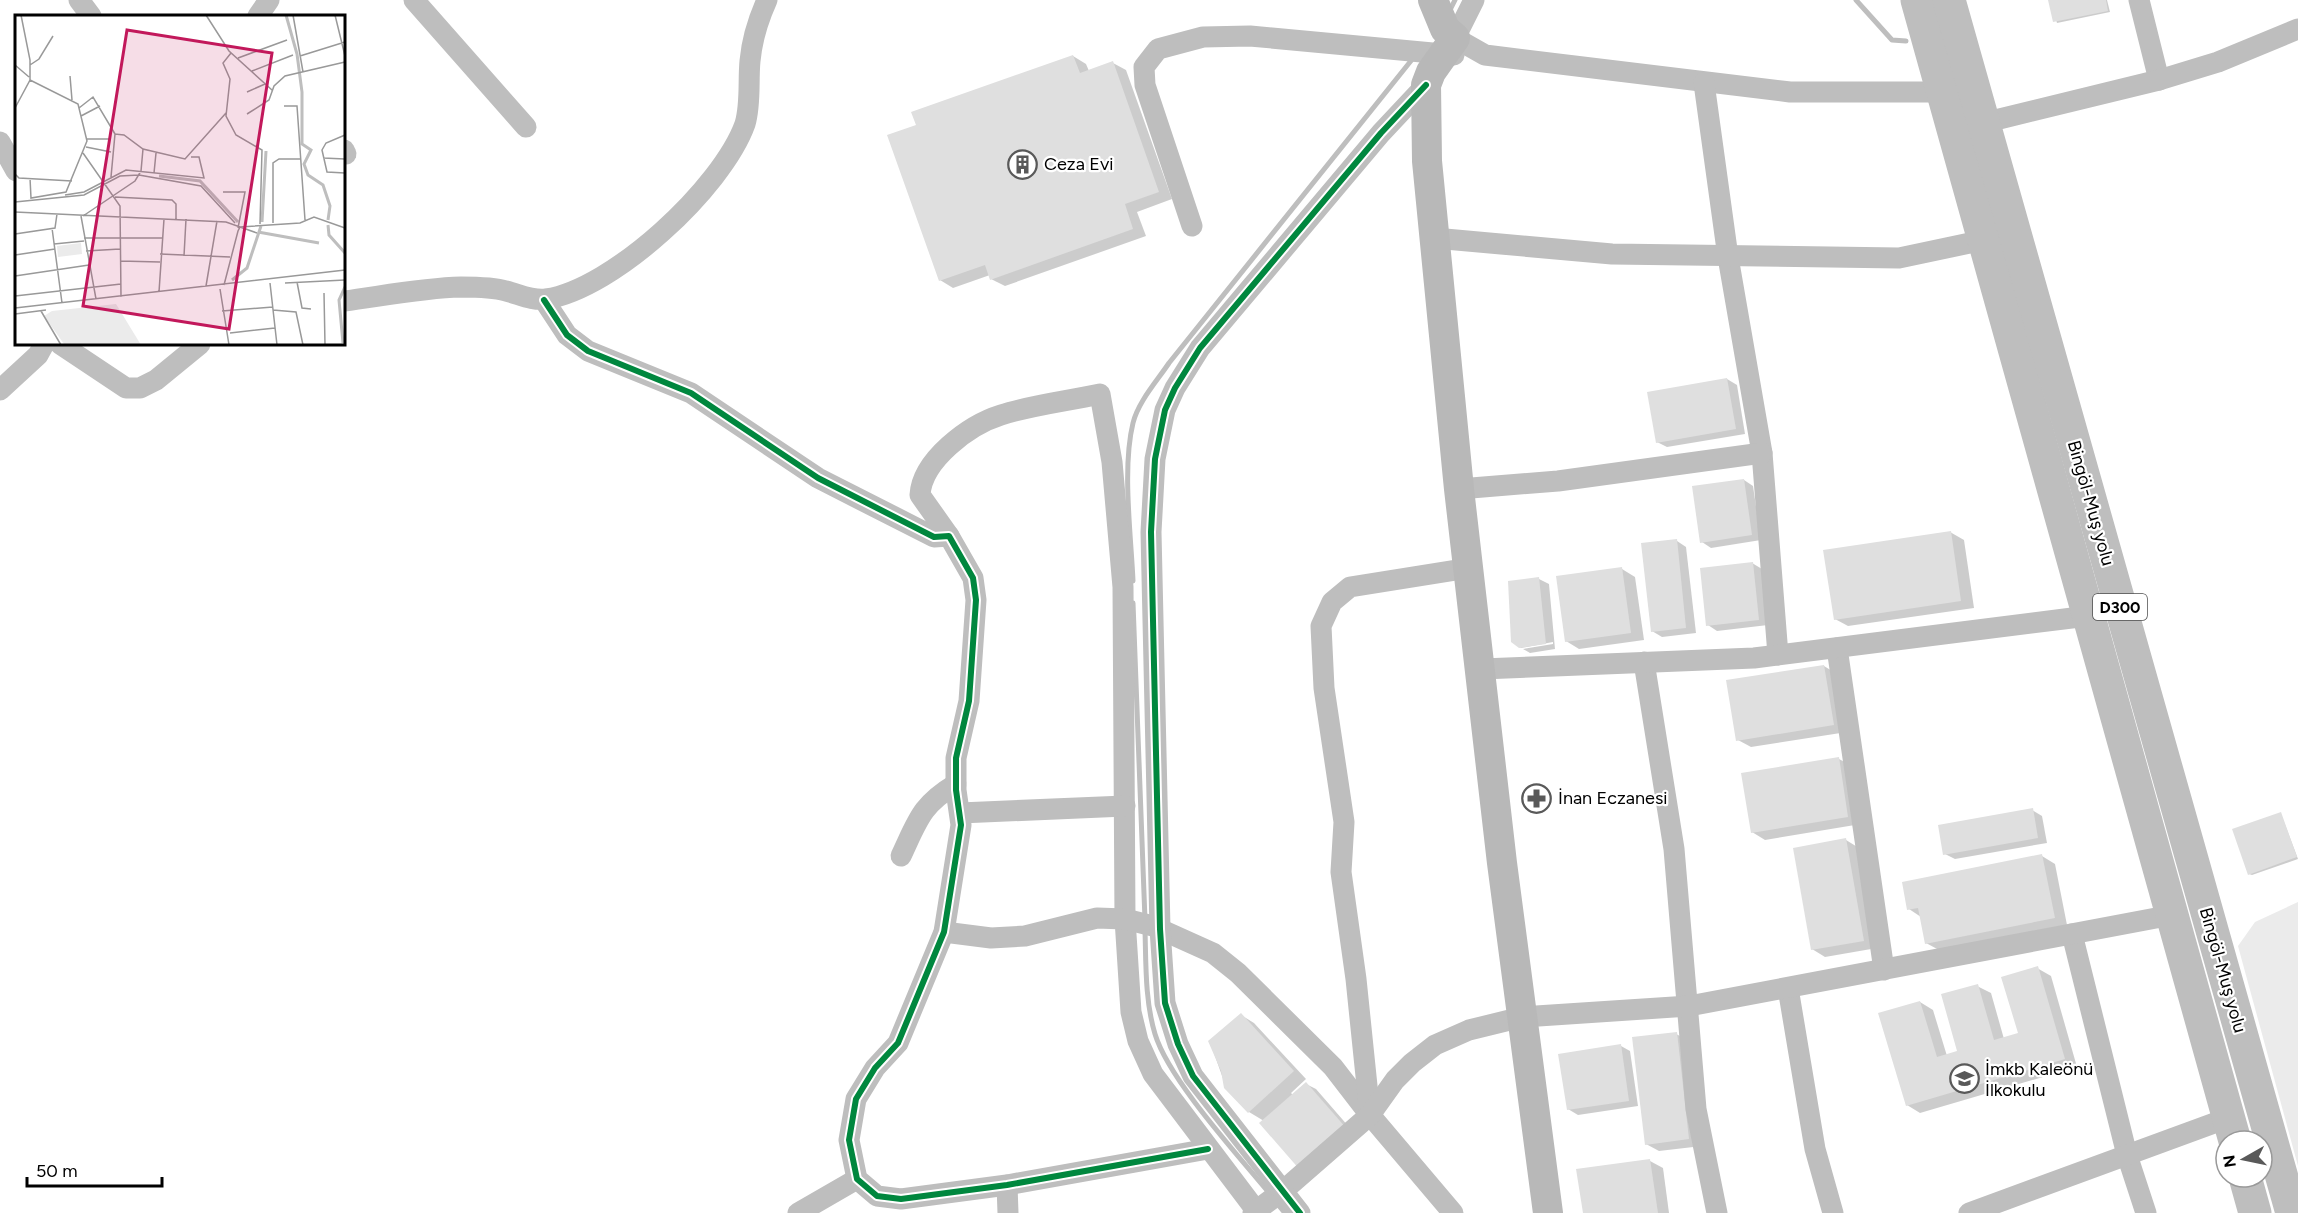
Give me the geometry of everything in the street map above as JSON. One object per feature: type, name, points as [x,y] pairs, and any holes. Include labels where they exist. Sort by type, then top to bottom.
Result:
[{"type":"highway","name":"Bingöl-Muş yolu","points":[[1917,0],[2231,1129]]},
{"type":"highway","name":"Bingöl-Muş yolu","points":[[1949,0],[2292,1213]]},
{"type":"highway","points":[[2248,1189],[2255,1213]]},
{"type":"street","points":[[79,0],[90,15]]},
{"type":"street","points":[[259,15],[268,0]]},
{"type":"street","points":[[414,0],[526,127]]},
{"type":"street","points":[[345,301],[460,287],[504,290],[532,299],[544,300],[566,295],[609,271],[657,236],[707,188],[744,124],[756,25],[767,0]]},
{"type":"street","points":[[1433,0],[1442,44]]},
{"type":"street","points":[[1300,1213],[1266,1204],[1208,1149],[1153,1074],[1138,1041],[1131,1012],[1143,924],[1151,532],[1155,459],[1166,410],[1174,388],[1200,348],[1382,133],[1426,85],[1442,44],[1474,0]]},
{"type":"street","points":[[2139,0],[2159,80]]},
{"type":"street","points":[[1983,123],[2159,80],[2218,62],[2298,29]]},
{"type":"street","points":[[1192,226],[1145,85],[1144,67],[1158,49],[1203,37],[1250,36],[1399,49],[1442,44],[1485,55],[1790,92],[1943,92]]},
{"type":"street","points":[[1704,83],[1728,257],[1762,453],[1778,655]]},
{"type":"street","points":[[1426,85],[1427,161],[1459,489],[1482,669],[1502,863],[1548,1213]]},
{"type":"street","points":[[0,142],[15,169]]},
{"type":"street","points":[[1434,238],[1612,254],[1899,258],[1984,240]]},
{"type":"street","points":[[544,300],[567,335],[588,351],[691,393],[818,478],[934,537],[949,536]]},
{"type":"street","points":[[0,390],[38,355],[43,345]]},
{"type":"street","points":[[62,345],[126,388],[140,388],[156,380],[199,345]]},
{"type":"street","points":[[1208,1149],[902,1206],[877,1196],[857,1179],[849,1140],[856,1099],[875,1068],[898,1043],[944,932],[961,825],[956,784],[956,758],[969,701],[976,600],[973,578],[949,536],[920,495],[922,479],[933,460],[969,431],[999,415],[1100,394],[1112,462],[1123,587],[1125,806],[1143,924],[1165,1003],[1185,1061],[1266,1204]]},
{"type":"street","points":[[1459,489],[1558,481],[1762,453]]},
{"type":"street","points":[[1370,1116],[1356,979],[1344,909],[1341,872],[1344,822],[1324,688],[1321,626],[1332,602],[1350,587],[1469,568]]},
{"type":"street","points":[[1482,669],[1778,655],[2088,616]]},
{"type":"street","points":[[1838,648],[1884,970]]},
{"type":"street","points":[[1644,662],[1674,849],[1696,1109],[1717,1213]]},
{"type":"street","points":[[901,856],[924,808],[935,796],[956,784]]},
{"type":"street","points":[[960,813],[1125,806]]},
{"type":"street","points":[[1266,1204],[1370,1116],[1395,1080],[1435,1045],[1469,1030],[1522,1017],[1689,1006],[2172,915]]},
{"type":"street","points":[[944,932],[991,938],[1025,936],[1097,918],[1143,924],[1213,953],[1238,973],[1333,1067],[1370,1116],[1453,1213]]},
{"type":"street","points":[[2072,934],[2127,1155],[2146,1213]]},
{"type":"street","points":[[1788,988],[1815,1149],[1833,1213]]},
{"type":"street","points":[[1969,1213],[2127,1155],[2214,1134]]},
{"type":"street","points":[[798,1213],[857,1179]]},
{"type":"street","points":[[1007,1185],[1008,1213]]},
{"type":"shaded area","points":[[2298,902],[2298,1166],[2238,946],[2255,922]]},
{"type":"building","points":[[2048,0],[2106,0],[2108,11],[2053,22]]},
{"type":"building","name":"Ceza Evi","points":[[1073,55],[1080,73],[1113,61],[1159,192],[1125,204],[1133,229],[990,280],[985,265],[939,281],[887,135],[916,125],[911,112]]},
{"type":"building","points":[[1727,378],[1736,429],[1656,443],[1647,392]]},
{"type":"building","points":[[1744,479],[1752,535],[1700,543],[1692,486]]},
{"type":"building","points":[[1951,531],[1961,601],[1834,620],[1823,550]]},
{"type":"building","points":[[1677,539],[1686,628],[1651,632],[1641,543]]},
{"type":"building","points":[[1753,562],[1759,620],[1706,626],[1700,568]]},
{"type":"building","points":[[1622,567],[1631,633],[1565,642],[1556,576]]},
{"type":"building","points":[[1539,577],[1546,644],[1519,648],[1511,642],[1508,581]]},
{"type":"building","points":[[1824,665],[1834,725],[1736,741],[1726,680]]},
{"type":"building","points":[[1839,757],[1848,817],[1751,833],[1741,773]]},
{"type":"building","points":[[2033,808],[2038,838],[1943,855],[1938,825]]},
{"type":"building","points":[[2281,812],[2297,857],[2248,875],[2232,829]]},
{"type":"building","points":[[1846,838],[1864,941],[1811,950],[1793,848]]},
{"type":"building","points":[[2042,854],[2055,918],[1925,944],[1918,908],[1907,910],[1902,882]]},
{"type":"building","points":[[2038,966],[2065,1059],[1906,1106],[1878,1013],[1920,1001],[1937,1057],[1957,1051],[1941,994],[1978,984],[1994,1040],[2018,1033],[2001,977]]},
{"type":"building","points":[[1241,1013],[1294,1071],[1248,1113],[1224,1088],[1221,1071],[1208,1041]]},
{"type":"building","points":[[1677,1032],[1689,1139],[1645,1145],[1632,1037]]},
{"type":"building","points":[[1621,1044],[1629,1101],[1567,1110],[1558,1054]]},
{"type":"building","points":[[1306,1082],[1347,1129],[1300,1170],[1259,1123]]},
{"type":"building","points":[[1650,1159],[1658,1213],[1583,1213],[1576,1169]]},
{"type":"waterway","points":[[1449,12],[1455,0]]},
{"type":"waterway","points":[[1856,0],[1892,40],[1906,41]]},
{"type":"waterway","points":[[1133,581],[1128,460],[1133,423],[1139,407],[1169,363],[1414,57]]},
{"type":"waterway","points":[[1133,603],[1145,920]]},
{"type":"waterway","points":[[1145,930],[1149,1009],[1155,1034],[1163,1052],[1189,1095],[1270,1194]]},
{"type":"waterway","points":[[1275,1201],[1285,1213]]},
{"type":"cycle path","points":[[1300,1213],[1193,1076],[1178,1044],[1165,1003],[1160,929],[1151,532],[1155,459],[1165,410],[1175,388],[1200,348],[1381,133],[1426,85]]},
{"type":"cycle path","points":[[544,300],[567,335],[588,351],[691,393],[818,478],[934,537],[949,536],[973,578],[976,600],[969,701],[956,758],[956,790],[961,825],[944,932],[898,1043],[875,1068],[856,1099],[849,1140],[857,1179],[877,1196],[901,1199],[1007,1185],[1208,1149]]},
{"type":"place","name":"Ceza Evi","points":[[1023,164]]},
{"type":"place","name":"İnan Eczanesi","points":[[1537,798]]},
{"type":"place","name":"İmkb Kaleönü İlkokulu","points":[[1964,1079]]}]
